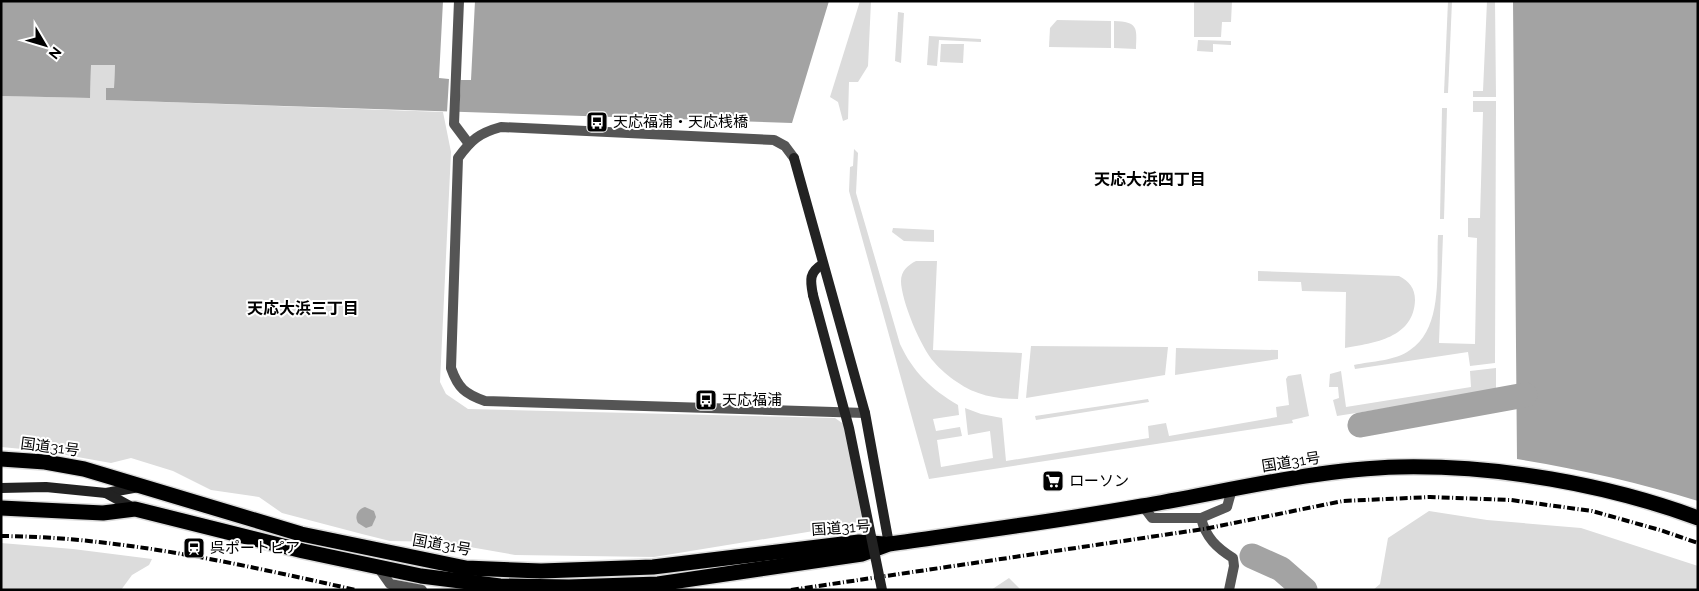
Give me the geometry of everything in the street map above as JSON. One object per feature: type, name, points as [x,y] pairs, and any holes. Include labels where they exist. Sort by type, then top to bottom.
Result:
[{"type":"highway","name":"国道31号","points":[[1,459],[45,462],[110,475],[140,487],[300,534],[466,568],[541,571],[654,567],[859,542],[889,544]]},
{"type":"highway","name":"国道31号","points":[[1,508],[103,513],[135,508],[378,567],[444,585],[569,588],[658,584],[862,554],[889,544],[1143,506],[1326,474],[1398,467],[1464,469],[1539,478],[1608,491],[1667,507],[1698,518]]},
{"type":"street","points":[[459,1],[454,124],[469,144]]},
{"type":"street","points":[[865,413],[485,401],[470,396],[456,383],[452,368],[458,158],[469,144],[484,131],[511,128],[774,140],[785,146],[794,158],[865,413],[889,544]]},
{"type":"street","points":[[823,264],[814,270],[810,279],[812,295],[849,428],[882,590]]},
{"type":"street","points":[[1,488],[46,487],[106,493],[140,487]]},
{"type":"street","points":[[1143,506],[1152,518],[1201,518],[1227,507],[1232,489]]},
{"type":"street","points":[[106,493],[135,508]]},
{"type":"street","points":[[1201,518],[1204,529],[1212,543],[1233,558],[1234,566],[1229,590]]},
{"type":"street","points":[[378,567],[390,584],[418,589]]},
{"type":"shaded area","points":[[1,1],[829,1],[792,123],[106,100],[106,88],[114,88],[115,65],[91,65],[90,98],[1,96]]},
{"type":"shaded area","points":[[860,1],[871,1],[868,66],[858,82],[849,82],[848,119],[843,121],[838,102],[830,97]]},
{"type":"shaded area","points":[[1194,1],[1232,1],[1231,22],[1222,22],[1221,37],[1194,37]]},
{"type":"shaded area","points":[[1448,1],[1452,1],[1448,93],[1444,93]]},
{"type":"shaded area","points":[[1487,1],[1495,1],[1496,97],[1473,97],[1473,91],[1483,91]]},
{"type":"shaded area","points":[[1513,1],[1698,1],[1698,501],[1608,477],[1517,459]]},
{"type":"shaded area","points":[[898,12],[904,13],[901,63],[895,61]]},
{"type":"shaded area","points":[[1057,20],[1111,21],[1111,48],[1049,47],[1050,28]]},
{"type":"shaded area","points":[[1114,21],[1132,24],[1136,31],[1136,49],[1114,48]]},
{"type":"shaded area","points":[[929,36],[981,39],[981,42],[939,40],[937,66],[927,65]]},
{"type":"shaded area","points":[[1198,40],[1231,41],[1231,45],[1213,44],[1213,52],[1197,51]]},
{"type":"shaded area","points":[[941,44],[964,44],[963,63],[940,62]]},
{"type":"shaded area","points":[[91,65],[115,65],[114,88],[107,100],[443,112],[451,152],[440,382],[446,394],[468,409],[835,418],[845,425],[863,516],[855,523],[844,526],[654,557],[515,555],[441,542],[390,541],[362,534],[282,513],[259,497],[211,490],[173,471],[131,458],[111,463],[44,451],[1,447],[1,96],[90,98]]},
{"type":"shaded area","points":[[1473,101],[1496,101],[1495,363],[1470,366],[1468,352],[1355,369],[1354,365],[1390,359],[1404,354],[1421,340],[1428,328],[1436,297],[1438,235],[1443,235],[1439,343],[1475,344],[1477,238],[1468,237],[1468,218],[1480,218],[1483,112],[1473,112]]},
{"type":"shaded area","points":[[1442,108],[1447,108],[1444,219],[1440,219]]},
{"type":"shaded area","points":[[854,149],[858,153],[856,193],[900,344],[911,363],[924,379],[939,393],[958,405],[959,415],[933,419],[936,431],[960,427],[962,436],[937,440],[941,467],[993,458],[990,431],[968,435],[965,408],[981,414],[1002,418],[1006,461],[1149,438],[1148,426],[1166,423],[1169,436],[1277,417],[1276,407],[1289,405],[1286,379],[1288,376],[1301,374],[1309,416],[1292,420],[1293,423],[929,479],[849,191],[850,167],[853,166]]},
{"type":"shaded area","points":[[893,228],[934,230],[934,242],[904,241],[892,232]]},
{"type":"shaded area","points":[[916,261],[937,261],[933,350],[1022,353],[1018,399],[994,397],[978,393],[964,386],[936,365],[923,346],[904,300],[901,277],[908,266]]},
{"type":"shaded area","points":[[1258,271],[1399,276],[1406,280],[1413,288],[1415,300],[1413,313],[1408,323],[1400,331],[1380,341],[1345,348],[1346,292],[1302,291],[1301,282],[1258,281]]},
{"type":"shaded area","points":[[1031,346],[1168,347],[1165,375],[1026,398]]},
{"type":"shaded area","points":[[1176,348],[1278,350],[1278,359],[1175,375]]},
{"type":"shaded area","points":[[1496,368],[1496,391],[1337,416],[1333,400],[1339,398],[1338,387],[1329,387],[1330,374],[1341,371],[1346,407],[1471,387],[1470,371]]},
{"type":"shaded area","points":[[1148,399],[1149,402],[1036,420],[1035,416]]},
{"type":"shaded area","points":[[365,507],[374,511],[376,517],[372,526],[366,528],[358,523],[356,518],[359,511]]},
{"type":"shaded area","points":[[1429,511],[1487,520],[1581,528],[1698,566],[1698,590],[1373,590],[1380,584],[1388,538]]},
{"type":"shaded area","points":[[1,543],[73,549],[152,559],[149,565],[132,575],[121,590],[1,590]]},
{"type":"shaded area","points":[[1009,578],[1021,590],[991,590]]},
{"type":"pier","points":[[443,1],[475,1],[471,80],[461,80],[459,112],[447,112],[449,79],[439,78]]},
{"type":"waterway","points":[[1360,425],[1525,395]]},
{"type":"waterway","points":[[1252,556],[1281,569],[1305,590]]},
{"type":"railway","points":[[791,590],[1204,529],[1343,501],[1430,497],[1511,500],[1592,511],[1698,543]]},
{"type":"railway","points":[[1,536],[91,541],[136,547],[224,562],[356,590]]},
{"type":"place","name":"天応福浦・天応桟橋","points":[[597,122]]},
{"type":"place","name":"天応福浦","points":[[706,400]]},
{"type":"place","name":"ローソン","points":[[1053,481]]},
{"type":"place","name":"呉ポートピア","points":[[194,548]]},
{"type":"district","name":"天応大浜四丁目","points":[[1150,179]]},
{"type":"district","name":"天応大浜三丁目","points":[[303,308]]}]
